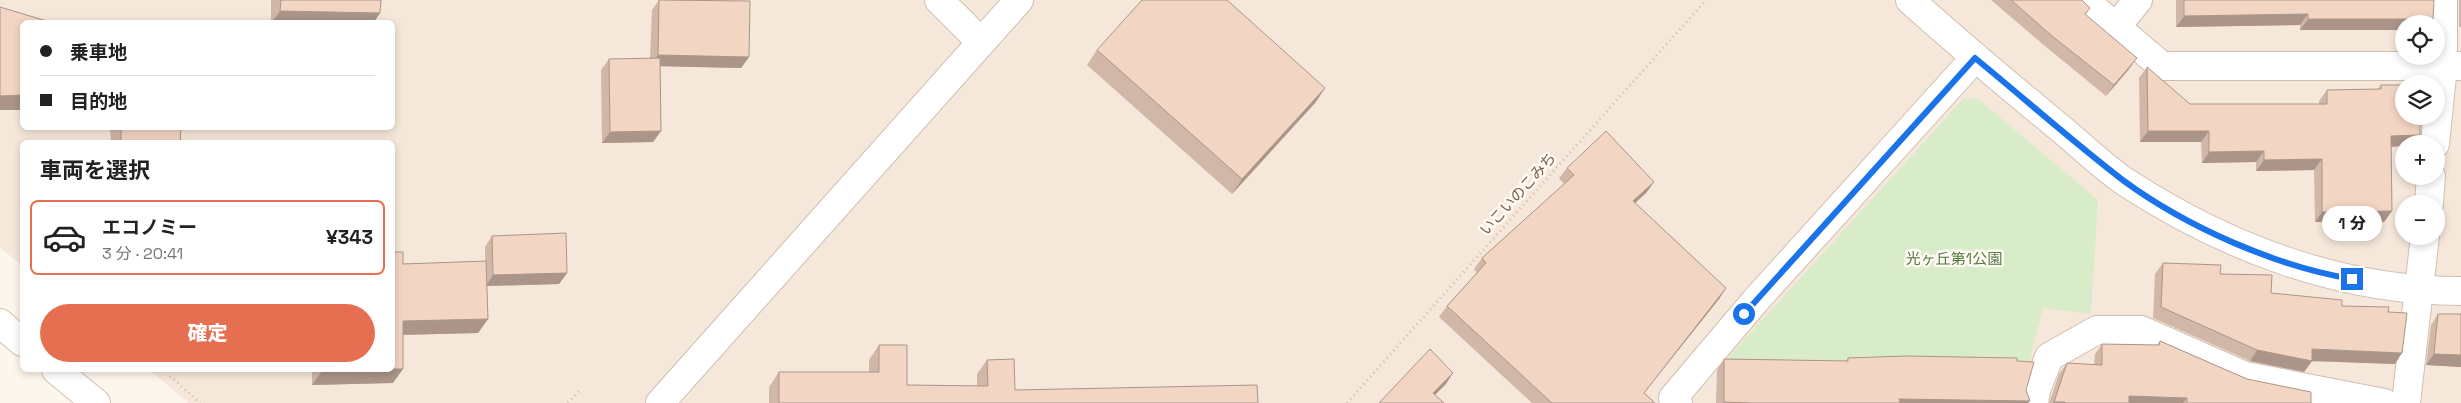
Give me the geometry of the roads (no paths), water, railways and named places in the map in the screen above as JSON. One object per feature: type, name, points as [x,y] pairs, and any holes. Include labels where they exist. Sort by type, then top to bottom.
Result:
[{"type":"street","points":[[938,0],[981,42]]},
{"type":"street","points":[[660,403],[1019,0]]},
{"type":"street","points":[[1910,0],[1975,58],[2125,181],[2173,211],[2222,237],[2277,259],[2335,276],[2419,291],[2461,291]]},
{"type":"street","points":[[2084,0],[2162,66],[2452,66]]},
{"type":"street","points":[[2116,26],[2138,0]]},
{"type":"street","points":[[2437,135],[2452,66],[2443,0]]},
{"type":"street","points":[[1678,403],[1673,398],[1749,308],[1975,58]]},
{"type":"street","points":[[2406,403],[2424,245]]},
{"type":"street","points":[[0,323],[20,340]]},
{"type":"street","points":[[2034,403],[2036,390],[2049,357],[2097,330],[2140,330],[2245,376],[2384,403]]},
{"type":"street","points":[[58,372],[96,403]]},
{"type":"park label","name":"光ヶ丘第1公園","points":[[1954,259]]}]
